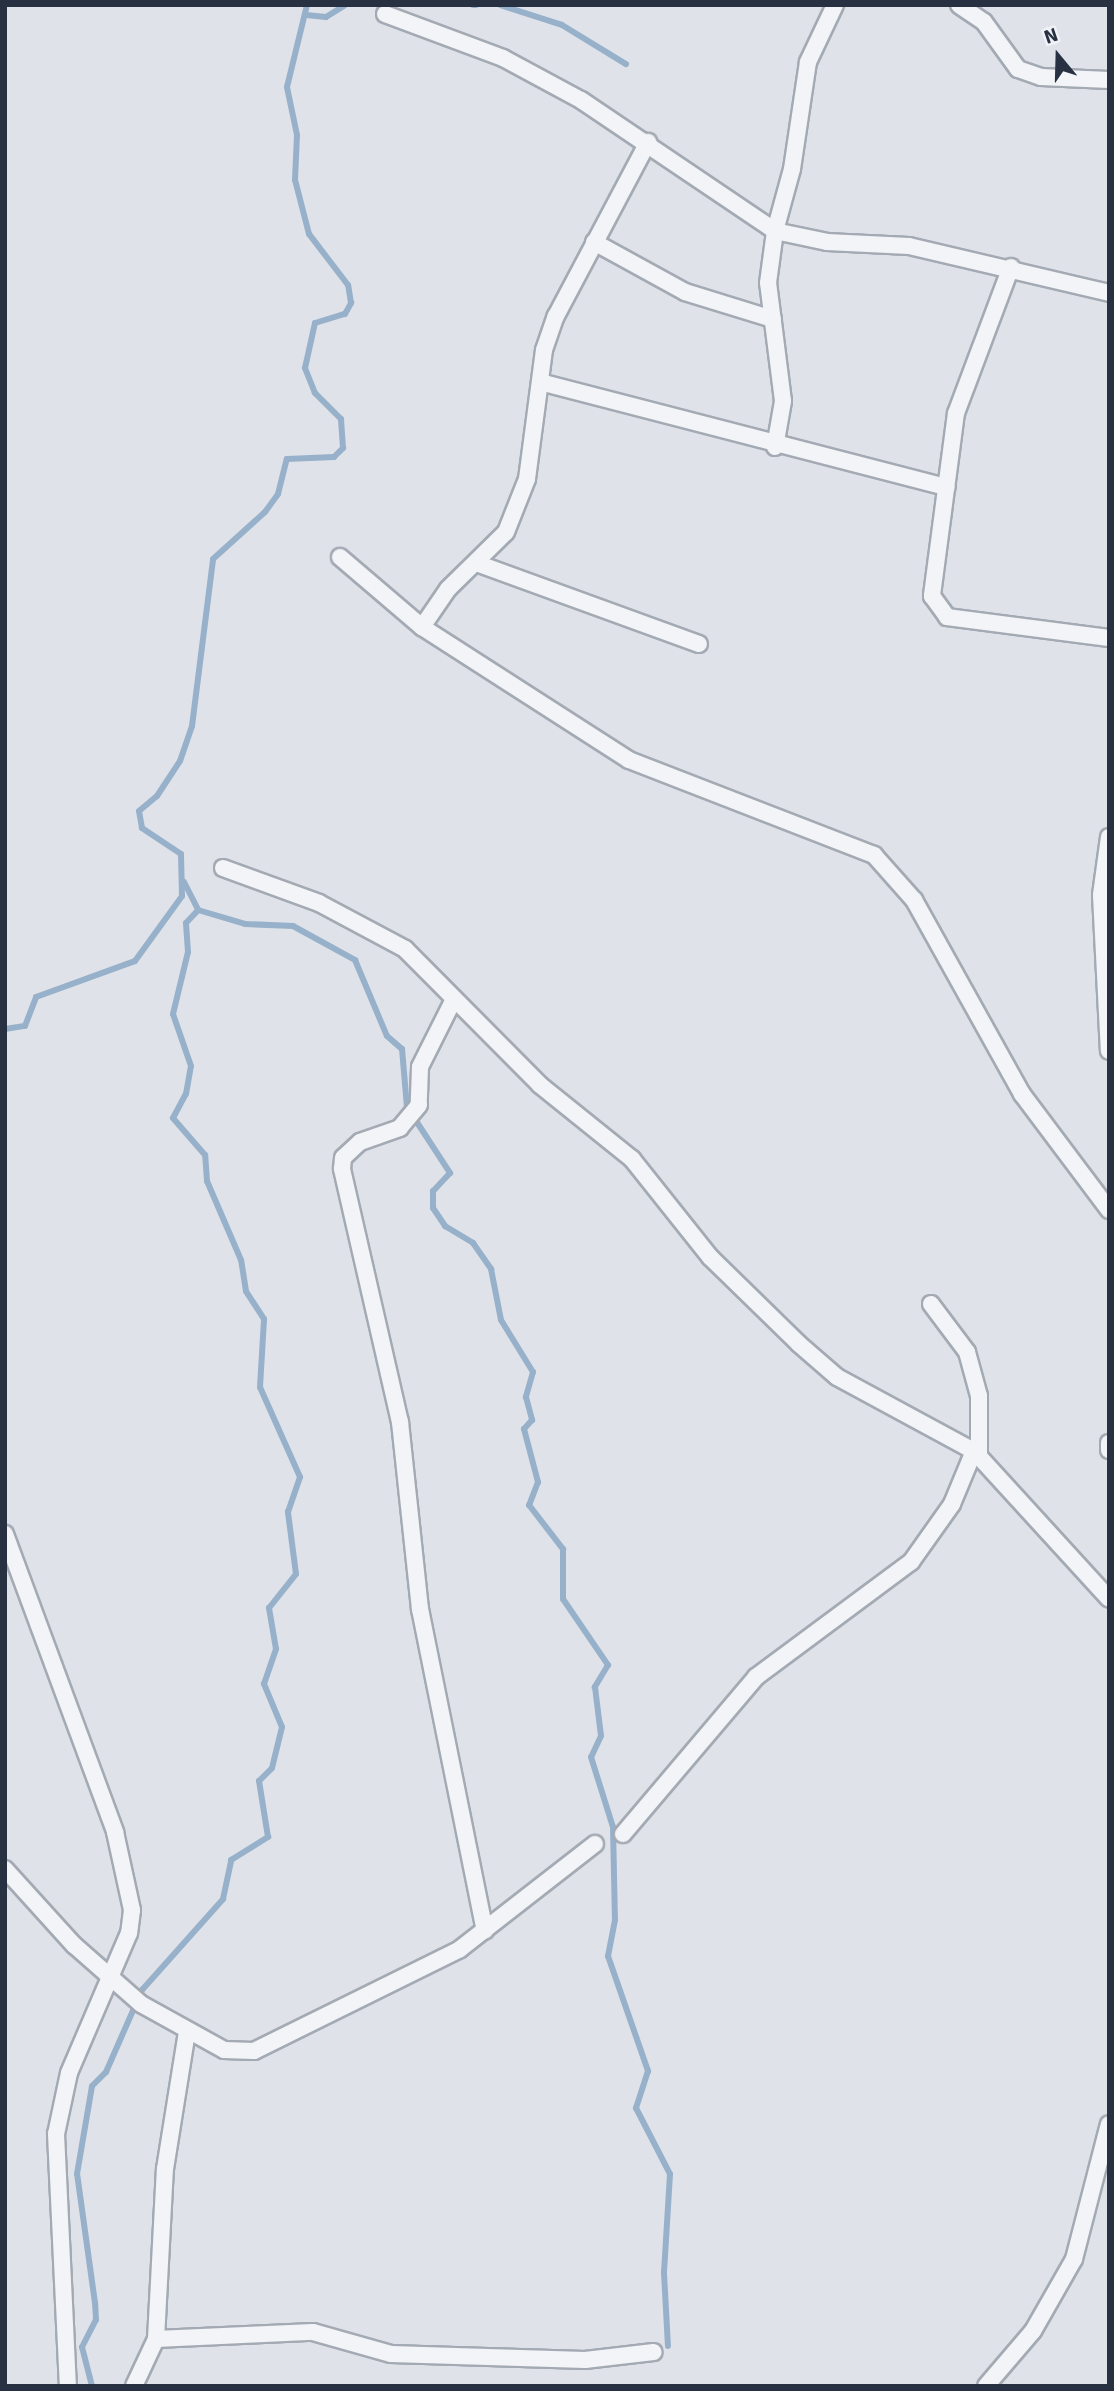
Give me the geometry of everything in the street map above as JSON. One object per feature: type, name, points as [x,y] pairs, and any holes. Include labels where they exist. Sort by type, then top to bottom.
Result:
[{"type":"street","points":[[775,447],[783,401],[768,283],[775,231],[792,169],[808,62],[835,5]]},
{"type":"street","points":[[959,5],[984,22],[1018,68],[1041,77],[1109,80]]},
{"type":"street","points":[[385,14],[503,58],[648,142],[775,231],[827,242],[909,246],[1011,267],[1109,293]]},
{"type":"street","points":[[422,627],[448,589],[479,564],[506,532],[527,479],[540,382],[556,316],[648,142]]},
{"type":"street","points":[[594,242],[685,292],[773,318]]},
{"type":"street","points":[[1011,267],[956,412],[932,596],[947,617],[1109,638]]},
{"type":"street","points":[[540,382],[775,447],[947,487]]},
{"type":"street","points":[[340,557],[422,627],[629,760],[874,855],[914,900],[1021,1094],[1109,1210]]},
{"type":"street","points":[[479,564],[699,644]]},
{"type":"street","points":[[1109,837],[1105,899],[1109,1051]]},
{"type":"street","points":[[223,868],[367,926],[405,949],[540,1085],[632,1159],[710,1256],[836,1377],[977,1454],[1109,1599]]},
{"type":"street","points":[[454,999],[423,1058],[419,1105],[400,1128],[360,1142],[343,1158],[342,1169],[400,1422],[420,1609],[485,1931]]},
{"type":"street","points":[[623,1834],[756,1677],[911,1562],[952,1504],[977,1454],[979,1396],[967,1352],[931,1304]]},
{"type":"street","points":[[1109,1443],[1109,1450]]},
{"type":"street","points":[[5,1534],[127,1873],[131,1922],[69,2073],[56,2134],[68,2386]]},
{"type":"street","points":[[5,1869],[141,2004],[224,2050],[254,2051],[485,1931],[595,1844]]},
{"type":"street","points":[[134,2386],[156,2339],[165,2169],[187,2031]]},
{"type":"street","points":[[986,2386],[1033,2331],[1074,2259],[1109,2124]]},
{"type":"street","points":[[156,2339],[313,2332],[391,2354],[585,2360],[654,2352]]},
{"type":"waterway","points":[[5,1029],[25,1026],[36,997],[135,961],[182,896],[181,854],[142,828],[139,811],[157,796],[180,761],[192,726],[213,559],[265,512],[278,494],[287,459],[334,457],[343,448],[341,419],[315,393],[305,368],[315,323],[345,314],[351,303],[348,285],[309,234],[295,180],[297,135],[287,87],[307,5]]},
{"type":"waterway","points":[[306,15],[326,17],[345,5]]},
{"type":"waterway","points":[[500,5],[562,25],[626,64]]},
{"type":"waterway","points":[[184,882],[198,910],[245,924],[293,926],[355,960],[387,1036],[402,1049],[407,1107],[450,1173],[433,1191],[433,1208],[445,1226],[473,1243],[491,1269],[501,1320],[533,1372],[526,1397],[532,1420],[524,1429],[538,1482],[529,1505],[563,1549],[563,1599],[608,1665],[595,1687],[601,1736],[591,1757],[613,1827],[615,1920],[608,1956],[648,2071],[636,2108],[670,2174],[664,2273],[668,2346]]},
{"type":"waterway","points":[[92,2386],[82,2347],[96,2320],[95,2303],[77,2174],[92,2086],[106,2072],[142,1990],[223,1899],[231,1860],[268,1837],[259,1781],[272,1768],[282,1727],[264,1684],[276,1649],[269,1608],[296,1574],[288,1512],[300,1477],[260,1387],[264,1319],[246,1291],[241,1260],[207,1181],[205,1155],[173,1118],[186,1094],[191,1066],[173,1014],[188,952],[186,923],[198,910]]}]
